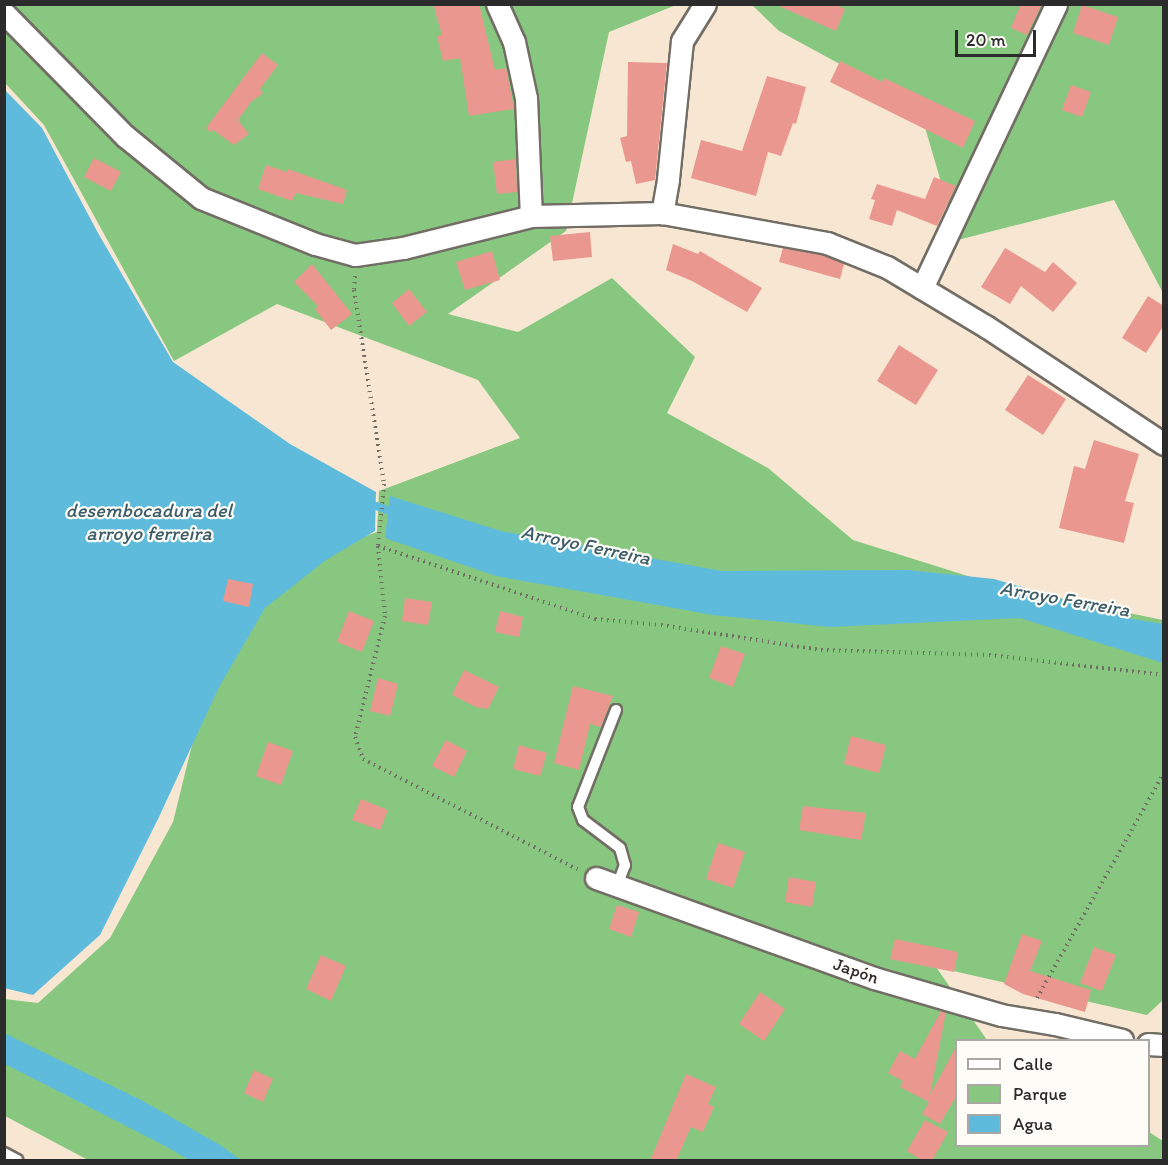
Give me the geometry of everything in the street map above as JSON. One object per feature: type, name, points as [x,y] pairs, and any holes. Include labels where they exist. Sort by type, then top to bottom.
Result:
[{"type":"street","points":[[497,4],[514,42],[526,98],[531,216]]},
{"type":"street","points":[[662,213],[668,180],[682,41],[705,4]]},
{"type":"street","points":[[922,288],[1056,4]]},
{"type":"street","points":[[4,14],[125,136],[201,198],[315,244],[356,255],[403,248],[531,216],[662,213],[827,243],[887,267],[987,327],[1164,444]]},
{"type":"street","name":"Japón","points":[[596,878],[874,978],[1001,1015],[1113,1039]]},
{"type":"lane","points":[[616,710],[578,807],[583,820],[620,848],[625,865],[617,886]]},
{"type":"lane","points":[[4,1154],[17,1161]]},
{"type":"path","points":[[356,255],[354,290],[384,484],[378,546],[385,616],[355,737],[363,759],[596,878]]},
{"type":"path","points":[[378,546],[595,619],[661,625],[821,650],[989,655],[1164,675]]},
{"type":"path","points":[[1024,1019],[1164,773]]},
{"type":"green space","points":[[5,5],[676,5],[609,32],[566,231],[448,314],[518,332],[612,278],[695,357],[667,413],[768,468],[853,540],[1006,588],[1163,620],[1163,1000],[1147,1015],[936,967],[986,1039],[955,1039],[955,1147],[1150,1147],[1150,1133],[1163,1141],[1163,1160],[88,1160],[5,1116],[5,999],[38,1003],[110,938],[173,822],[207,684],[246,605],[320,552],[377,532],[379,491],[520,438],[478,380],[277,304],[174,361],[44,125],[5,83]]},
{"type":"green space","points":[[752,5],[1163,5],[1163,293],[1114,200],[958,240],[919,107],[779,31]]},
{"type":"water","name":"desembocadura del arroyo ferreira","points":[[4,89],[42,128],[98,233],[173,362],[290,444],[376,492],[375,531],[326,560],[265,608],[219,687],[159,817],[100,935],[33,995],[4,988]]},
{"type":"water","points":[[390,496],[501,531],[722,571],[908,570],[994,579],[1133,619],[1163,624],[1163,663],[1020,618],[830,627],[713,615],[496,576],[385,538]]},
{"type":"water","points":[[4,1033],[143,1101],[220,1145],[241,1160],[189,1160],[5,1064]]},
{"type":"building","points":[[433,4],[479,4],[495,70],[506,68],[514,109],[469,116],[460,58],[443,61],[437,36],[442,35]]},
{"type":"building","points":[[774,4],[834,4],[845,9],[836,31]]},
{"type":"building","points":[[1021,4],[1042,4],[1027,35],[1011,28]]},
{"type":"building","points":[[1082,5],[1118,17],[1109,45],[1073,33]]},
{"type":"building","points":[[262,53],[278,65],[260,89],[263,93],[251,102],[238,120],[249,134],[234,145],[213,130],[210,132],[206,128]]},
{"type":"building","points":[[840,61],[882,82],[884,78],[975,121],[963,148],[830,82]]},
{"type":"building","points":[[628,62],[667,63],[655,180],[636,184],[631,161],[626,162],[620,138],[627,136]]},
{"type":"building","points":[[767,76],[806,87],[796,124],[793,123],[781,156],[768,152],[756,196],[691,178],[701,140],[742,151]]},
{"type":"building","points":[[1071,85],[1091,92],[1082,117],[1062,110]]},
{"type":"building","points":[[94,158],[121,172],[111,191],[84,177]]},
{"type":"building","points":[[516,159],[517,192],[497,194],[493,162]]},
{"type":"building","points":[[266,165],[287,172],[288,169],[347,190],[343,204],[296,193],[292,201],[258,189]]},
{"type":"building","points":[[934,177],[956,186],[937,226],[897,210],[892,226],[869,219],[875,200],[871,199],[877,184],[925,199]]},
{"type":"building","points":[[590,232],[592,257],[553,261],[550,236]]},
{"type":"building","points":[[673,244],[698,254],[700,251],[762,288],[747,312],[692,281],[666,270]]},
{"type":"building","points":[[783,248],[823,255],[844,264],[840,279],[779,262]]},
{"type":"building","points":[[1005,248],[1045,272],[1053,262],[1077,283],[1053,312],[1021,286],[1010,304],[981,287]]},
{"type":"building","points":[[492,251],[500,280],[465,290],[456,262]]},
{"type":"building","points":[[312,264],[352,314],[331,330],[315,309],[318,306],[294,282]]},
{"type":"building","points":[[409,289],[427,312],[409,326],[392,303]]},
{"type":"building","points":[[1148,296],[1164,306],[1164,325],[1146,353],[1122,338]]},
{"type":"building","points":[[899,345],[938,370],[916,405],[877,381]]},
{"type":"building","points":[[1028,375],[1066,399],[1043,435],[1005,410]]},
{"type":"building","points":[[1094,440],[1139,454],[1125,501],[1134,503],[1124,543],[1059,528],[1074,466],[1085,469]]},
{"type":"building","points":[[228,579],[253,584],[249,607],[223,601]]},
{"type":"building","points":[[405,598],[432,602],[428,625],[402,621]]},
{"type":"building","points":[[349,611],[374,621],[362,652],[337,642]]},
{"type":"building","points":[[500,611],[523,617],[519,637],[495,632]]},
{"type":"building","points":[[721,646],[745,654],[733,687],[709,678]]},
{"type":"building","points":[[464,670],[499,687],[488,709],[476,707],[452,695]]},
{"type":"building","points":[[378,678],[398,684],[390,716],[370,711]]},
{"type":"building","points":[[573,686],[613,696],[601,727],[590,724],[579,770],[554,763]]},
{"type":"building","points":[[851,736],[886,745],[879,773],[844,764]]},
{"type":"building","points":[[446,740],[467,751],[454,777],[432,766]]},
{"type":"building","points":[[268,742],[293,751],[281,785],[256,776]]},
{"type":"building","points":[[519,745],[547,753],[540,776],[513,769]]},
{"type":"building","points":[[361,799],[388,810],[380,830],[352,820]]},
{"type":"building","points":[[803,806],[866,813],[861,840],[799,830]]},
{"type":"building","points":[[718,843],[745,852],[733,888],[706,879]]},
{"type":"building","points":[[789,877],[816,882],[812,907],[785,902]]},
{"type":"building","points":[[617,905],[639,912],[631,937],[609,929]]},
{"type":"building","points":[[1022,934],[1042,941],[1030,971],[1091,990],[1085,1012],[1023,994],[1004,984]]},
{"type":"building","points":[[895,939],[958,952],[954,972],[890,959]]},
{"type":"building","points":[[1094,947],[1116,955],[1102,991],[1080,983]]},
{"type":"building","points":[[321,955],[346,966],[331,1001],[306,989]]},
{"type":"building","points":[[760,992],[785,1009],[764,1041],[739,1024]]},
{"type":"building","points":[[941,1011],[946,1012],[930,1095],[955,1049],[955,1098],[940,1124],[922,1114],[929,1102],[900,1087],[903,1081],[888,1073],[900,1051],[915,1059]]},
{"type":"building","points":[[254,1070],[273,1079],[263,1102],[244,1093]]},
{"type":"building","points":[[686,1074],[716,1087],[708,1104],[714,1107],[703,1132],[691,1127],[676,1161],[650,1161]]},
{"type":"building","points":[[925,1120],[948,1132],[932,1161],[923,1161],[907,1151]]},
{"type":"waterway","name":"Arroyo Ferreira","points":[[367,507],[376,506],[398,514]]}]
